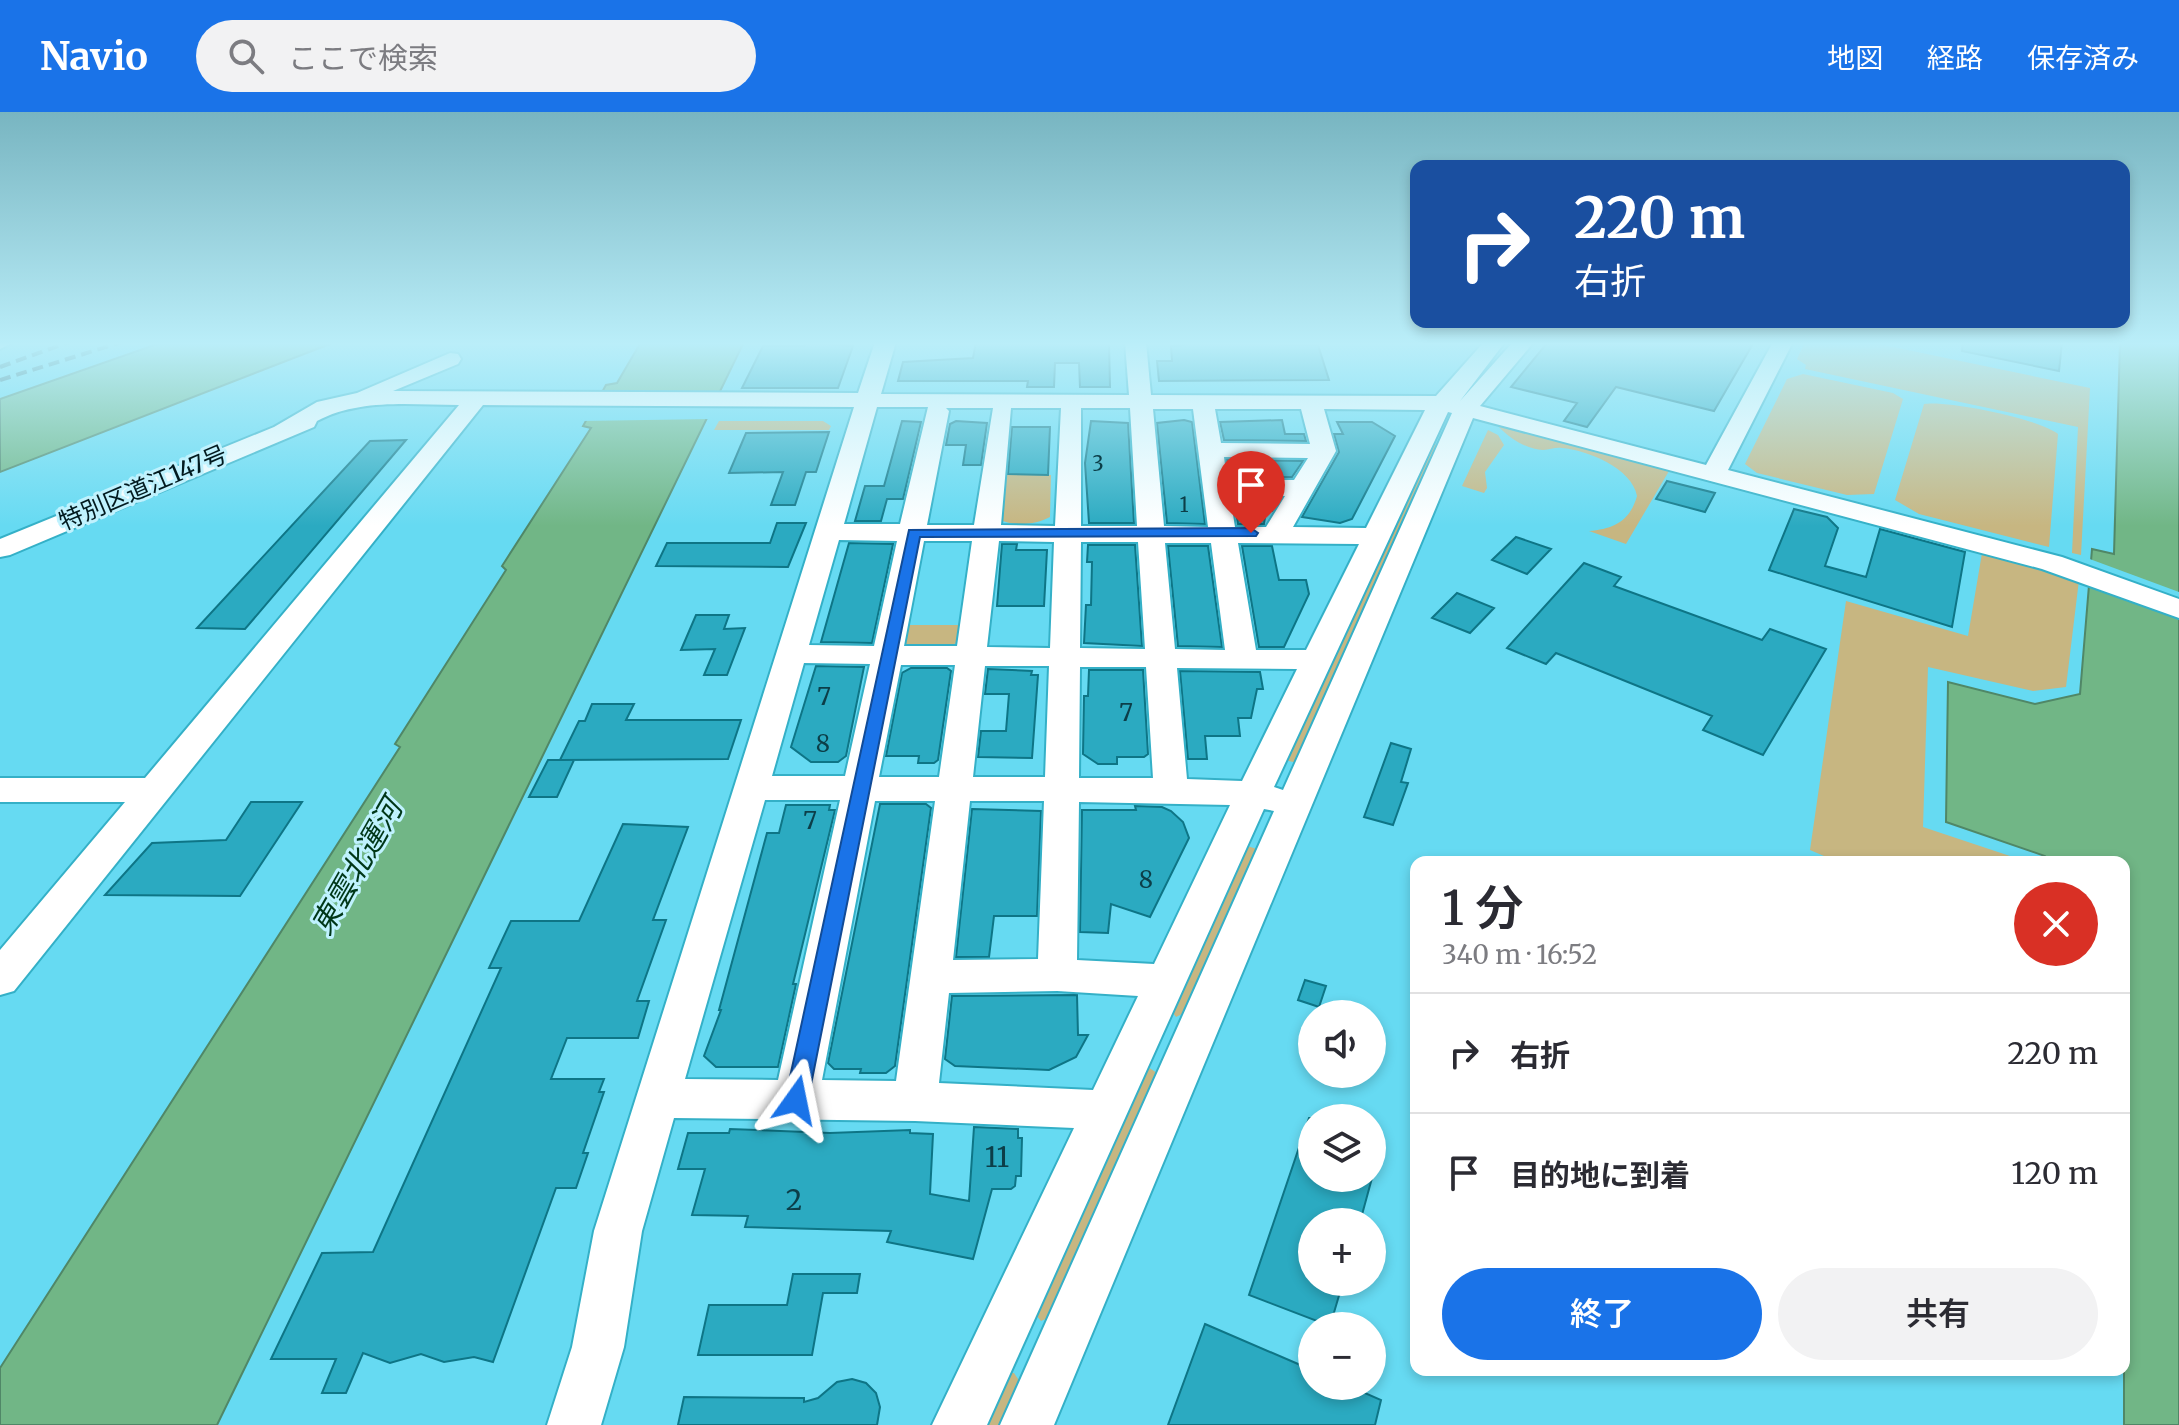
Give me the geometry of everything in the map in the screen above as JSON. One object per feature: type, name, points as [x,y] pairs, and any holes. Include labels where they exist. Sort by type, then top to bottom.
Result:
[{"type":"street","name":"特別区道江147号","points":[[0,549],[285,428],[325,407],[340,403]]},
{"type":"street","name":"特別区道江147号","points":[[408,403],[470,407]]},
{"type":"street","points":[[959,1425],[1253,794],[1377,536],[1450,403]]},
{"type":"street","points":[[1027,1425],[1293,805],[1447,408],[1453,403]]},
{"type":"street","points":[[1714,473],[1751,403]]},
{"type":"street","points":[[864,406],[937,411],[1071,410],[1142,405],[1204,410],[1447,408]]},
{"type":"street","points":[[1142,405],[1171,790]]},
{"type":"street","points":[[864,406],[1447,408],[1846,507],[2082,569],[2179,600]]},
{"type":"street","points":[[574,1425],[598,1347],[618,1231],[793,654],[864,406]]},
{"type":"street","name":"特別区道江147号","points":[[285,428],[363,409],[864,406]]},
{"type":"street","points":[[0,979],[470,407]]},
{"type":"street","points":[[1277,532],[1324,451],[1312,409]]},
{"type":"street","points":[[1057,975],[1071,410]]},
{"type":"street","points":[[1204,410],[1242,659]]},
{"type":"street","points":[[796,1100],[937,411]]},
{"type":"street","points":[[915,1101],[1002,411]]},
{"type":"street","points":[[1210,450],[1324,451]]},
{"type":"street","points":[[1217,488],[1303,488]]},
{"type":"street","points":[[828,532],[1277,532],[1377,536]]},
{"type":"street","points":[[2082,569],[2179,609]]},
{"type":"street","points":[[793,654],[1318,660]]},
{"type":"street","points":[[753,788],[1171,790],[1253,794],[1293,805]]},
{"type":"street","points":[[0,790],[153,790]]},
{"type":"street","points":[[932,977],[1057,975],[1166,981]]},
{"type":"street","points":[[657,1098],[915,1101],[1105,1110]]},
{"type":"shaded area","points":[[1775,403],[1902,403],[1874,494],[1847,495],[1757,473],[1745,464]]},
{"type":"shaded area","points":[[1966,403],[2089,403],[2081,555],[2072,553],[2078,427]]},
{"type":"shaded area","points":[[1924,404],[1993,412],[2033,422],[2058,434],[2049,547],[1919,514],[1895,500]]},
{"type":"shaded area","points":[[719,421],[823,421],[831,426],[829,430],[714,430]]},
{"type":"shaded area","points":[[1499,427],[1669,471],[1626,544],[1589,531],[1613,526],[1630,512],[1637,496],[1627,477],[1607,462],[1584,452],[1525,446]]},
{"type":"shaded area","points":[[1488,430],[1498,435],[1504,445],[1485,472],[1487,488],[1484,493],[1462,486]]},
{"type":"shaded area","points":[[1433,444],[1438,445],[1297,763],[1285,760]]},
{"type":"shaded area","points":[[1003,474],[1051,475],[1050,517],[1024,524],[998,519]]},
{"type":"shaded area","points":[[1982,553],[2079,580],[2066,687],[2033,691],[1928,667],[1923,827],[2010,856],[1824,856],[1810,850],[1846,601],[1968,636]]},
{"type":"shaded area","points":[[907,625],[961,625],[958,642],[944,649],[923,651],[903,642]]},
{"type":"shaded area","points":[[1247,846],[1257,849],[1184,1013],[1176,1017],[1171,1010]]},
{"type":"shaded area","points":[[1148,1067],[1157,1073],[1048,1318],[1041,1321],[1036,1315]]},
{"type":"shaded area","points":[[1009,1373],[1014,1373],[1020,1382],[1001,1425],[984,1425]]},
{"type":"water","points":[[0,403],[177,403],[0,472]]},
{"type":"water","name":"東雲北運河","points":[[596,403],[714,403],[217,1425],[0,1425],[0,1368],[400,747],[395,744],[506,570],[502,566],[591,428],[583,426]]},
{"type":"water","points":[[2118,403],[2179,403],[2179,1425],[2124,1425],[2124,1376],[2130,1376],[2130,856],[2045,856],[1946,822],[1948,682],[2035,704],[2080,694],[2092,549],[2114,554]]},
{"type":"pier","points":[[591,403],[719,403],[711,419],[581,421]]},
{"type":"pier","points":[[2087,558],[2179,592],[2179,619],[2085,582]]},
{"type":"building","points":[[1577,403],[1604,403],[1587,427],[1564,421]]},
{"type":"building","points":[[1682,403],[1718,403],[1714,411]]},
{"type":"building","points":[[1282,420],[1285,434],[1304,434],[1306,441],[1224,440],[1220,422]]},
{"type":"building","points":[[902,421],[921,422],[903,499],[887,499],[881,521],[855,521],[865,486],[884,486]]},
{"type":"building","points":[[956,421],[987,423],[981,465],[963,465],[966,445],[946,445],[950,424]]},
{"type":"building","points":[[1091,421],[1128,423],[1134,523],[1089,523],[1085,463]]},
{"type":"building","points":[[1192,422],[1205,524],[1167,523],[1157,423]]},
{"type":"building","points":[[1337,422],[1372,422],[1395,436],[1352,519],[1340,523],[1302,517],[1339,452],[1334,434],[1343,434]]},
{"type":"building","points":[[1012,427],[1050,427],[1048,475],[1008,474]]},
{"type":"building","points":[[829,432],[816,472],[806,472],[795,505],[771,505],[783,472],[729,473],[746,433]]},
{"type":"building","points":[[406,440],[245,629],[197,628],[370,441]]},
{"type":"building","points":[[1227,460],[1303,461],[1292,477],[1230,477]]},
{"type":"building","points":[[1667,481],[1715,493],[1705,512],[1656,499]]},
{"type":"building","points":[[1234,499],[1280,499],[1272,511],[1266,510],[1264,524],[1238,524]]},
{"type":"building","points":[[1794,509],[1827,517],[1838,528],[1825,566],[1866,577],[1880,529],[1965,552],[1952,627],[1769,570]]},
{"type":"building","points":[[777,523],[806,523],[788,567],[656,566],[667,543],[770,543]]},
{"type":"building","points":[[1516,537],[1551,549],[1527,574],[1492,560]]},
{"type":"building","points":[[849,543],[893,544],[872,643],[821,642]]},
{"type":"building","points":[[1002,544],[1017,544],[1016,550],[1047,550],[1044,606],[997,606]]},
{"type":"building","points":[[1088,545],[1135,545],[1142,646],[1084,643],[1086,605],[1091,605],[1092,562],[1087,562]]},
{"type":"building","points":[[1168,546],[1208,546],[1222,647],[1178,646]]},
{"type":"building","points":[[1242,546],[1272,546],[1279,580],[1306,580],[1309,594],[1284,647],[1259,647]]},
{"type":"building","points":[[1584,563],[1621,577],[1614,586],[1762,640],[1770,629],[1826,649],[1763,755],[1703,730],[1712,716],[1556,653],[1546,664],[1507,648]]},
{"type":"building","points":[[1457,593],[1494,608],[1470,633],[1432,618]]},
{"type":"building","points":[[696,615],[729,615],[724,629],[745,628],[727,675],[704,675],[715,649],[681,650]]},
{"type":"building","points":[[816,666],[864,667],[846,756],[838,762],[811,762],[791,747]]},
{"type":"building","points":[[911,668],[947,668],[951,671],[938,760],[934,763],[918,763],[919,756],[886,756],[902,673]]},
{"type":"building","points":[[988,669],[1032,671],[1031,675],[1038,675],[1032,758],[978,757],[981,731],[1006,731],[1009,694],[985,694]]},
{"type":"building","points":[[1089,670],[1143,670],[1148,754],[1144,757],[1117,757],[1117,764],[1098,764],[1083,754],[1084,696],[1088,696]]},
{"type":"building","points":[[1180,671],[1260,672],[1263,689],[1257,689],[1251,718],[1238,718],[1240,736],[1205,736],[1207,759],[1188,759]]},
{"type":"building","points":[[592,704],[634,704],[626,720],[741,720],[728,759],[560,760],[579,721],[585,721]]},
{"type":"building","points":[[1391,743],[1411,749],[1401,782],[1408,783],[1393,825],[1364,817]]},
{"type":"building","points":[[548,760],[574,760],[557,797],[529,797]]},
{"type":"building","points":[[251,802],[302,802],[240,896],[105,895],[152,843],[226,840]]},
{"type":"building","points":[[880,804],[926,804],[931,808],[895,1066],[886,1073],[860,1073],[861,1069],[834,1069],[828,1063]]},
{"type":"building","points":[[786,805],[830,805],[829,810],[835,810],[793,984],[796,984],[778,1067],[716,1067],[704,1056],[721,1010],[767,833],[779,833]]},
{"type":"building","points":[[1135,806],[1162,807],[1171,811],[1183,822],[1189,838],[1150,917],[1111,904],[1108,933],[1080,932],[1082,810],[1136,810]]},
{"type":"building","points":[[972,809],[1041,811],[1037,916],[994,916],[989,957],[956,957]]},
{"type":"building","points":[[623,824],[688,827],[653,920],[666,920],[637,1001],[649,1001],[638,1038],[567,1038],[551,1079],[604,1079],[599,1092],[604,1092],[583,1153],[588,1153],[576,1188],[556,1188],[493,1362],[474,1357],[444,1362],[421,1354],[390,1363],[363,1353],[346,1393],[322,1393],[336,1359],[271,1359],[322,1253],[373,1252],[501,968],[489,968],[511,921],[579,921]]},
{"type":"building","points":[[1305,980],[1326,986],[1321,1000],[1298,1000]]},
{"type":"building","points":[[1077,995],[1078,1035],[1088,1035],[1076,1057],[1049,1070],[955,1066],[945,1059],[952,996]]},
{"type":"building","points":[[974,1127],[1018,1129],[1018,1138],[1022,1138],[1021,1176],[1016,1176],[1015,1186],[1011,1189],[992,1189],[973,1259],[887,1242],[891,1231],[745,1227],[748,1216],[692,1215],[705,1169],[678,1169],[688,1133],[729,1133],[730,1129],[830,1133],[910,1130],[910,1133],[933,1134],[930,1194],[969,1201]]},
{"type":"building","points":[[1298,1150],[1298,1192],[1368,1192],[1364,1208],[1298,1208],[1298,1296],[1339,1296],[1334,1312],[1298,1314],[1249,1295]]},
{"type":"building","points":[[793,1274],[860,1274],[857,1293],[823,1293],[812,1355],[698,1355],[709,1305],[787,1305]]},
{"type":"building","points":[[1205,1324],[1298,1364],[1298,1400],[1381,1400],[1375,1425],[1168,1425]]},
{"type":"building","points":[[852,1379],[866,1383],[876,1393],[880,1407],[877,1425],[678,1425],[684,1397],[804,1398],[804,1402],[818,1398],[837,1382]]},
{"type":"route","points":[[796,1100],[914,533],[1251,533]]}]
